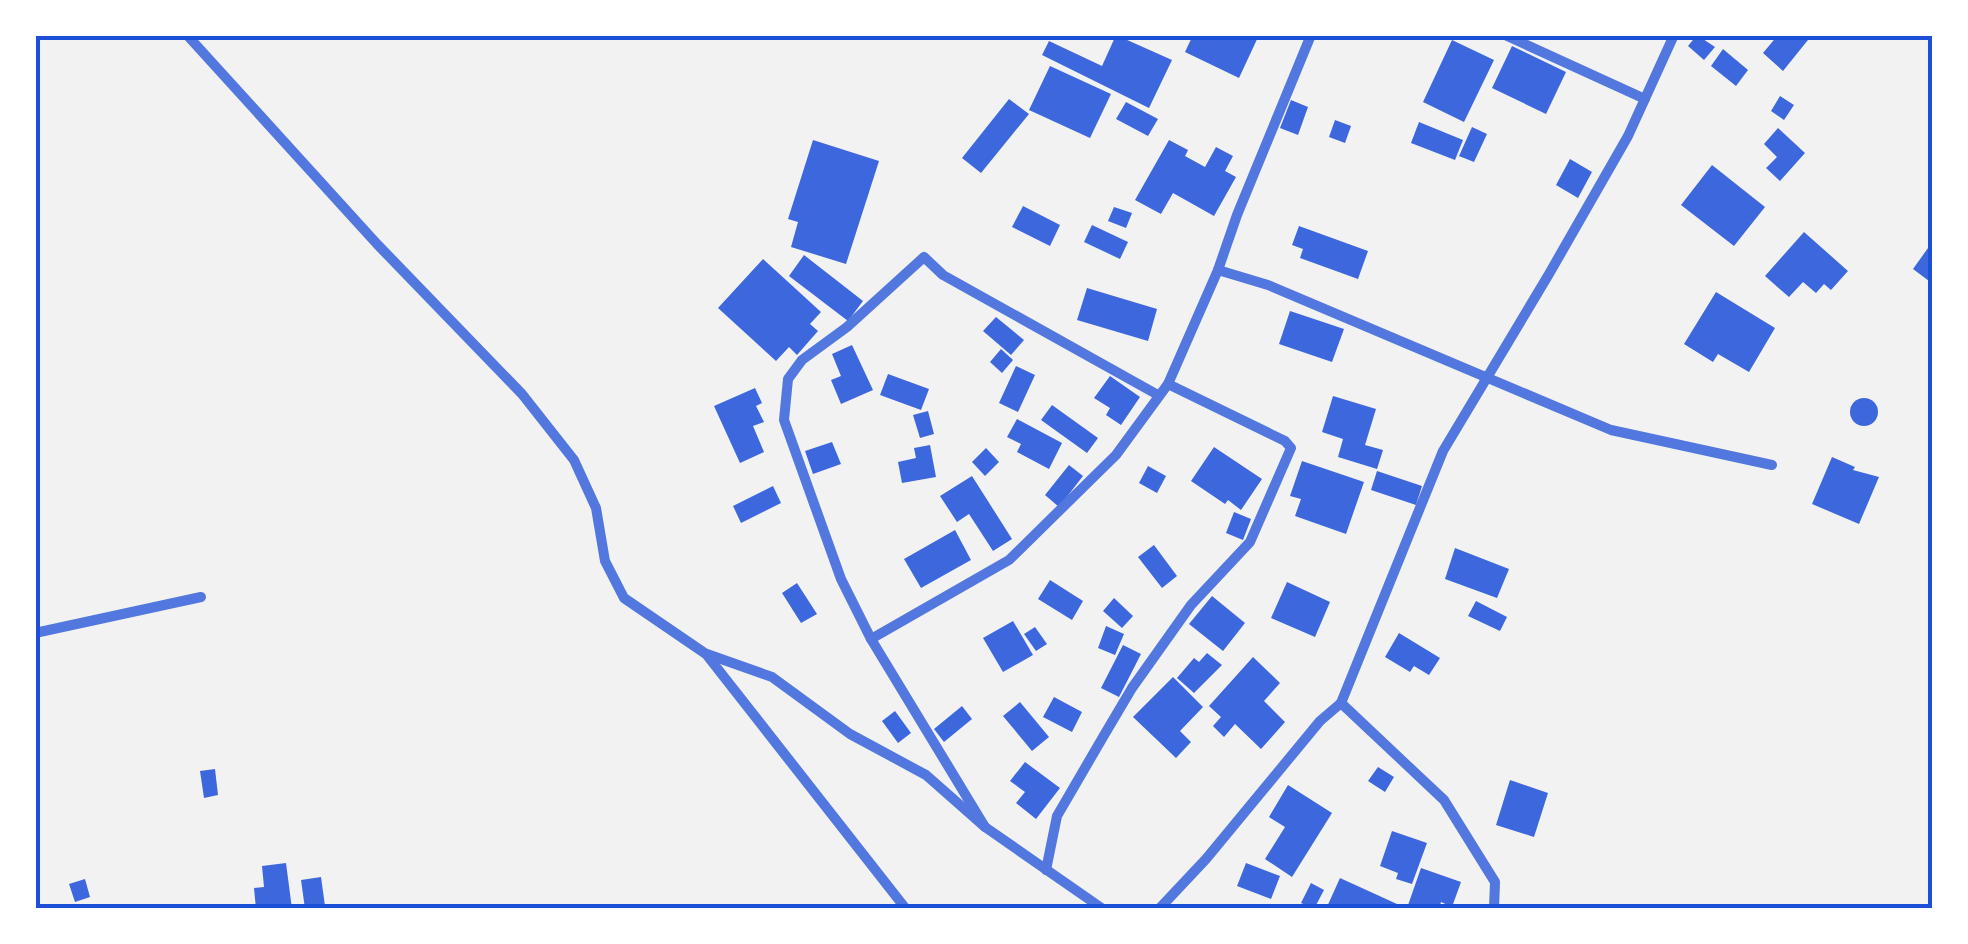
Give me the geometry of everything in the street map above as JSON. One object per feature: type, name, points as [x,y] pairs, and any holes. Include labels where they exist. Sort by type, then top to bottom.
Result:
[{"type":"street","points":[[187,35],[377,244],[522,394],[574,460],[596,508],[605,562],[624,598],[706,654],[772,677],[850,734],[926,775],[984,827],[1103,909]]},
{"type":"street","points":[[871,639],[1008,560],[1116,455],[1168,384],[1218,270],[1311,35]]},
{"type":"street","points":[[1504,35],[1644,99]]},
{"type":"street","points":[[1158,909],[1206,860],[1320,720],[1341,702],[1443,450],[1628,136],[1674,35]]},
{"type":"street","points":[[984,827],[871,639],[840,579],[784,420],[788,378],[820,344],[847,328],[924,257],[943,274],[1158,395]]},
{"type":"street","points":[[1218,270],[1268,285],[1610,430],[1772,466]]},
{"type":"street","points":[[1046,870],[1058,816],[1103,737],[1132,688],[1191,605],[1250,542],[1291,448],[1285,441],[1168,384]]},
{"type":"street","points":[[35,633],[201,597]]},
{"type":"street","points":[[706,654],[906,909]]},
{"type":"street","points":[[1341,702],[1444,800],[1495,882],[1494,909]]},
{"type":"building","points":[[1116,35],[1172,60],[1149,108],[1042,55],[1049,41],[1102,66]]},
{"type":"building","points":[[1193,35],[1259,35],[1239,78],[1185,52]]},
{"type":"building","points":[[1697,35],[1715,47],[1704,60],[1688,46]]},
{"type":"building","points":[[1778,35],[1812,35],[1783,71],[1763,53]]},
{"type":"building","points":[[1452,40],[1494,60],[1464,122],[1423,102]]},
{"type":"building","points":[[1512,46],[1566,72],[1546,114],[1492,88]]},
{"type":"building","points":[[1723,49],[1748,70],[1736,86],[1711,66]]},
{"type":"building","points":[[1050,66],[1111,94],[1090,138],[1029,110]]},
{"type":"building","points":[[1780,96],[1794,105],[1784,120],[1771,111]]},
{"type":"building","points":[[1009,99],[1029,114],[981,173],[962,158]]},
{"type":"building","points":[[1291,100],[1308,107],[1298,135],[1280,128]]},
{"type":"building","points":[[1126,102],[1158,119],[1148,136],[1116,119]]},
{"type":"building","points":[[1335,120],[1351,126],[1345,143],[1329,137]]},
{"type":"building","points":[[1419,122],[1463,140],[1455,160],[1411,143]]},
{"type":"building","points":[[1472,127],[1487,134],[1474,162],[1459,156]]},
{"type":"building","points":[[1778,128],[1805,153],[1780,181],[1766,168],[1777,157],[1764,144]]},
{"type":"building","points":[[813,140],[879,161],[846,264],[791,247],[798,222],[788,219]]},
{"type":"building","points":[[1169,140],[1188,150],[1185,156],[1205,167],[1216,147],[1233,156],[1225,171],[1236,177],[1214,216],[1173,193],[1161,214],[1135,200]]},
{"type":"building","points":[[1570,159],[1592,172],[1578,198],[1556,185]]},
{"type":"building","points":[[1712,165],[1765,207],[1734,246],[1681,205]]},
{"type":"building","points":[[1023,206],[1060,225],[1050,246],[1012,227]]},
{"type":"building","points":[[1114,207],[1132,213],[1126,228],[1108,221]]},
{"type":"building","points":[[1092,225],[1128,242],[1120,259],[1084,242]]},
{"type":"building","points":[[1299,226],[1368,251],[1358,279],[1300,258],[1303,249],[1292,245]]},
{"type":"building","points":[[1804,232],[1848,271],[1831,290],[1824,284],[1816,293],[1803,282],[1789,297],[1765,276]]},
{"type":"building","points":[[1933,241],[1933,284],[1913,269]]},
{"type":"building","points":[[804,255],[863,301],[848,321],[789,276]]},
{"type":"building","points":[[763,259],[821,312],[810,324],[818,331],[797,355],[789,347],[776,361],[718,308]]},
{"type":"building","points":[[1087,288],[1157,309],[1148,341],[1077,320]]},
{"type":"building","points":[[1716,292],[1775,328],[1749,372],[1718,354],[1713,362],[1684,344]]},
{"type":"building","points":[[1290,311],[1344,329],[1332,362],[1279,344]]},
{"type":"building","points":[[996,317],[1024,340],[1011,355],[983,331]]},
{"type":"building","points":[[852,345],[873,390],[841,404],[831,380],[841,376],[832,354]]},
{"type":"building","points":[[1001,349],[1013,360],[1002,373],[990,362]]},
{"type":"building","points":[[1016,366],[1035,375],[1018,412],[999,403]]},
{"type":"building","points":[[888,374],[929,389],[921,410],[880,395]]},
{"type":"building","points":[[1110,376],[1140,397],[1121,425],[1106,415],[1110,408],[1094,398]]},
{"type":"building","points":[[755,388],[762,403],[756,406],[764,422],[753,426],[764,452],[740,463],[714,406]]},
{"type":"building","points":[[1333,396],[1376,409],[1365,445],[1383,450],[1377,469],[1338,457],[1343,439],[1322,432]]},
{"type":"building","points":[[1864,398],[1874,402],[1878,412],[1874,422],[1864,426],[1854,422],[1850,412],[1854,402]]},
{"type":"building","points":[[1052,405],[1098,438],[1087,453],[1041,420]]},
{"type":"building","points":[[928,411],[934,434],[920,438],[913,415]]},
{"type":"building","points":[[1017,419],[1062,443],[1049,469],[1017,452],[1021,444],[1007,437]]},
{"type":"building","points":[[832,442],[841,464],[813,474],[805,451]]},
{"type":"building","points":[[930,445],[936,477],[902,483],[898,462],[916,458],[914,448]]},
{"type":"building","points":[[1214,447],[1262,479],[1241,510],[1191,481]]},
{"type":"building","points":[[986,448],[999,462],[985,476],[972,462]]},
{"type":"building","points":[[1832,457],[1855,467],[1853,470],[1879,477],[1859,524],[1812,504]]},
{"type":"building","points":[[1302,461],[1364,482],[1346,534],[1295,516],[1301,499],[1290,496]]},
{"type":"building","points":[[1069,465],[1083,476],[1059,507],[1045,495]]},
{"type":"building","points":[[1148,466],[1166,476],[1157,493],[1139,483]]},
{"type":"building","points":[[1377,471],[1422,486],[1416,505],[1371,490]]},
{"type":"building","points":[[972,476],[1012,539],[993,551],[969,514],[957,522],[940,496]]},
{"type":"building","points":[[773,486],[781,503],[741,523],[733,506]]},
{"type":"building","points":[[1234,512],[1251,519],[1243,540],[1226,533]]},
{"type":"building","points":[[955,530],[971,560],[921,588],[904,559]]},
{"type":"building","points":[[1154,545],[1177,576],[1162,588],[1138,557]]},
{"type":"building","points":[[1455,548],[1509,569],[1497,598],[1445,579]]},
{"type":"building","points":[[1050,580],[1083,601],[1072,620],[1038,599]]},
{"type":"building","points":[[1287,582],[1330,602],[1315,637],[1271,618]]},
{"type":"building","points":[[797,583],[817,614],[801,623],[782,593]]},
{"type":"building","points":[[1212,596],[1245,623],[1223,651],[1189,624]]},
{"type":"building","points":[[1114,598],[1133,616],[1122,628],[1103,611]]},
{"type":"building","points":[[1476,601],[1507,617],[1500,631],[1468,616]]},
{"type":"building","points":[[1013,621],[1033,655],[1003,672],[983,638]]},
{"type":"building","points":[[1106,626],[1124,634],[1115,655],[1098,648]]},
{"type":"building","points":[[1035,627],[1047,644],[1036,651],[1024,634]]},
{"type":"building","points":[[1399,633],[1440,658],[1429,675],[1414,666],[1410,672],[1385,657]]},
{"type":"building","points":[[1123,645],[1141,654],[1119,697],[1101,688]]},
{"type":"building","points":[[1207,653],[1222,665],[1194,693],[1177,678],[1194,658],[1199,662]]},
{"type":"building","points":[[1253,657],[1280,683],[1264,701],[1285,722],[1261,749],[1235,724],[1224,737],[1213,726],[1221,717],[1209,706]]},
{"type":"building","points":[[1173,677],[1203,707],[1180,731],[1191,742],[1176,758],[1133,717]]},
{"type":"building","points":[[1054,697],[1082,712],[1072,732],[1043,717]]},
{"type":"building","points":[[1020,702],[1049,737],[1032,751],[1003,716]]},
{"type":"building","points":[[962,706],[972,719],[944,742],[934,729]]},
{"type":"building","points":[[895,711],[911,733],[898,743],[882,721]]},
{"type":"building","points":[[1025,762],[1060,788],[1036,819],[1016,803],[1025,792],[1010,781]]},
{"type":"building","points":[[1378,767],[1394,777],[1385,792],[1368,781]]},
{"type":"building","points":[[215,769],[218,795],[204,798],[200,771]]},
{"type":"building","points":[[1510,780],[1548,793],[1534,837],[1496,825]]},
{"type":"building","points":[[1288,785],[1332,813],[1292,877],[1265,859],[1285,827],[1269,817]]},
{"type":"building","points":[[1392,831],[1427,843],[1412,884],[1396,879],[1398,873],[1380,866]]},
{"type":"building","points":[[286,863],[292,909],[256,909],[254,888],[264,887],[262,866]]},
{"type":"building","points":[[1246,863],[1280,876],[1271,899],[1237,886]]},
{"type":"building","points":[[1421,868],[1461,882],[1452,907],[1441,902],[1439,909],[1407,908]]},
{"type":"building","points":[[321,877],[325,906],[305,909],[301,880]]},
{"type":"building","points":[[1340,878],[1408,909],[1326,909]]},
{"type":"building","points":[[85,879],[90,897],[75,902],[69,884]]},
{"type":"building","points":[[1311,883],[1324,890],[1314,909],[1301,903]]}]
